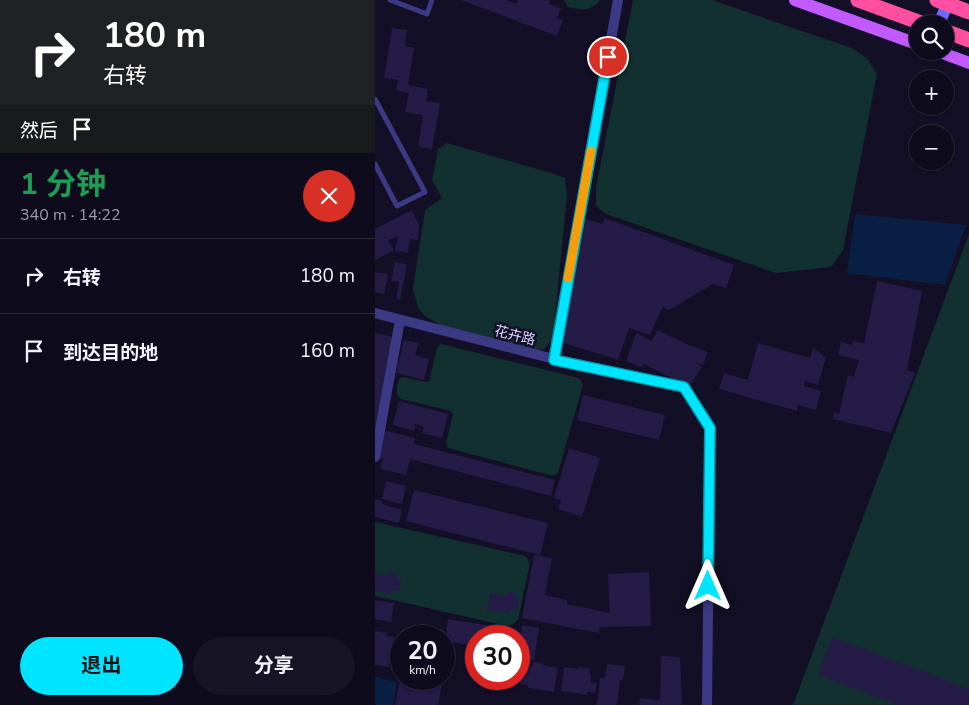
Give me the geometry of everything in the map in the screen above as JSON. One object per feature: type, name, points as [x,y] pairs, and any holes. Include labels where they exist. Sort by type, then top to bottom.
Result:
[{"type":"highway","points":[[858,0],[909,19]]},
{"type":"highway","points":[[937,0],[969,12]]},
{"type":"highway","points":[[954,34],[969,40]]},
{"type":"main road","points":[[795,0],[909,41]]},
{"type":"main road","points":[[954,56],[968,60]]},
{"type":"street","points":[[554,360],[619,0]]},
{"type":"street","points":[[943,15],[949,0]]},
{"type":"street","name":"花卉路","points":[[375,314],[554,360],[684,387],[710,428],[707,705]]},
{"type":"street","points":[[375,457],[400,320]]},
{"type":"lane","points":[[390,0],[427,14],[432,0]]},
{"type":"lane","points":[[375,99],[425,192],[397,206],[375,164]]},
{"type":"green space","points":[[564,0],[600,0],[593,7],[581,9],[568,7]]},
{"type":"green space","points":[[633,0],[712,0],[852,48],[867,58],[877,74],[843,250],[831,267],[776,273],[606,214],[596,206],[596,187]]},
{"type":"green space","points":[[447,143],[565,178],[567,195],[553,339],[544,349],[536,350],[444,327],[425,316],[418,308],[413,289],[425,210],[442,198],[432,180],[438,149]]},
{"type":"green space","points":[[969,234],[969,705],[793,705]]},
{"type":"green space","points":[[441,344],[580,379],[583,385],[558,473],[553,476],[448,448],[446,443],[453,414],[451,411],[399,397],[397,390],[399,379],[403,377],[429,381],[437,348]]},
{"type":"green space","points":[[375,522],[526,556],[530,563],[518,620],[510,625],[503,625],[375,596]]},
{"type":"water","points":[[855,214],[966,225],[945,285],[847,273]]},
{"type":"water","points":[[375,677],[390,680],[390,690],[396,690],[393,705],[375,705]]},
{"type":"building","points":[[461,0],[506,0],[517,4],[518,0],[550,0],[549,4],[561,8],[557,18],[563,20],[557,36]]},
{"type":"building","points":[[392,28],[407,30],[405,46],[414,48],[408,85],[428,89],[426,101],[440,103],[432,149],[418,147],[423,115],[405,112],[409,93],[396,90],[398,80],[384,78]]},
{"type":"building","points":[[412,210],[419,225],[418,240],[410,239],[408,253],[395,251],[398,236],[388,240],[394,250],[375,260],[375,229]]},
{"type":"building","points":[[605,218],[734,265],[726,288],[713,284],[669,310],[663,307],[650,335],[629,328],[618,360],[558,341],[566,317],[586,219],[602,224]]},
{"type":"building","points":[[395,262],[407,264],[400,300],[396,299],[399,282],[391,281]]},
{"type":"building","points":[[375,272],[388,274],[384,294],[375,292]]},
{"type":"building","points":[[877,281],[922,291],[907,370],[915,373],[891,433],[833,419],[834,412],[839,414],[848,375],[854,377],[859,360],[838,355],[841,342],[852,345],[853,341],[864,343]]},
{"type":"building","points":[[657,330],[708,352],[703,365],[694,362],[702,367],[689,387],[644,364],[641,367],[626,361],[636,333],[652,341]]},
{"type":"building","points":[[375,333],[393,337],[376,427],[375,427]]},
{"type":"building","points":[[404,340],[419,343],[415,355],[429,359],[424,380],[396,373]]},
{"type":"building","points":[[758,343],[810,358],[813,348],[826,357],[818,385],[805,381],[804,386],[821,391],[816,410],[798,405],[797,411],[719,389],[724,373],[748,380]]},
{"type":"building","points":[[583,395],[665,415],[659,440],[577,420]]},
{"type":"building","points":[[399,401],[448,414],[442,438],[422,433],[424,427],[415,424],[414,431],[393,425]]},
{"type":"building","points":[[383,430],[415,438],[414,444],[555,480],[551,496],[410,459],[406,475],[380,469],[383,459],[377,458]]},
{"type":"building","points":[[569,448],[600,458],[582,517],[558,509],[561,500],[554,498]]},
{"type":"building","points":[[386,481],[406,486],[402,504],[382,499]]},
{"type":"building","points":[[414,490],[548,523],[540,555],[406,521]]},
{"type":"building","points":[[375,499],[383,501],[382,504],[402,510],[399,523],[375,517]]},
{"type":"building","points":[[534,555],[552,558],[545,595],[567,600],[567,604],[610,613],[608,574],[649,572],[651,626],[600,627],[599,633],[522,618]]},
{"type":"building","points":[[392,572],[398,575],[398,579],[401,579],[399,591],[391,590],[390,594],[375,591],[375,574],[388,575]]},
{"type":"building","points":[[508,592],[516,594],[517,598],[519,598],[518,610],[510,609],[509,613],[487,610],[490,593],[507,595]]},
{"type":"building","points":[[375,600],[394,603],[391,622],[375,619]]},
{"type":"building","points":[[448,619],[485,625],[465,625],[465,644],[455,643],[455,625],[447,625]]},
{"type":"building","points":[[530,626],[539,628],[534,660],[530,659]]},
{"type":"building","points":[[375,631],[387,633],[386,636],[390,636],[389,667],[375,665]]},
{"type":"building","points":[[832,637],[969,689],[969,705],[898,705],[818,675]]},
{"type":"building","points":[[661,656],[680,657],[682,705],[639,705],[640,698],[660,700]]},
{"type":"building","points":[[533,662],[544,663],[543,665],[558,668],[554,692],[530,688],[530,666],[532,667]]},
{"type":"building","points":[[607,664],[625,666],[623,681],[620,680],[617,705],[597,705],[600,678],[605,678]]},
{"type":"building","points":[[564,667],[590,668],[590,682],[597,683],[595,693],[587,692],[587,695],[561,691]]},
{"type":"building","points":[[398,690],[441,690],[438,705],[395,705]]},
{"type":"slow traffic","points":[[568,278],[591,151]]},
{"type":"route","points":[[608,57],[554,360],[684,387],[710,428],[708,586]]}]
